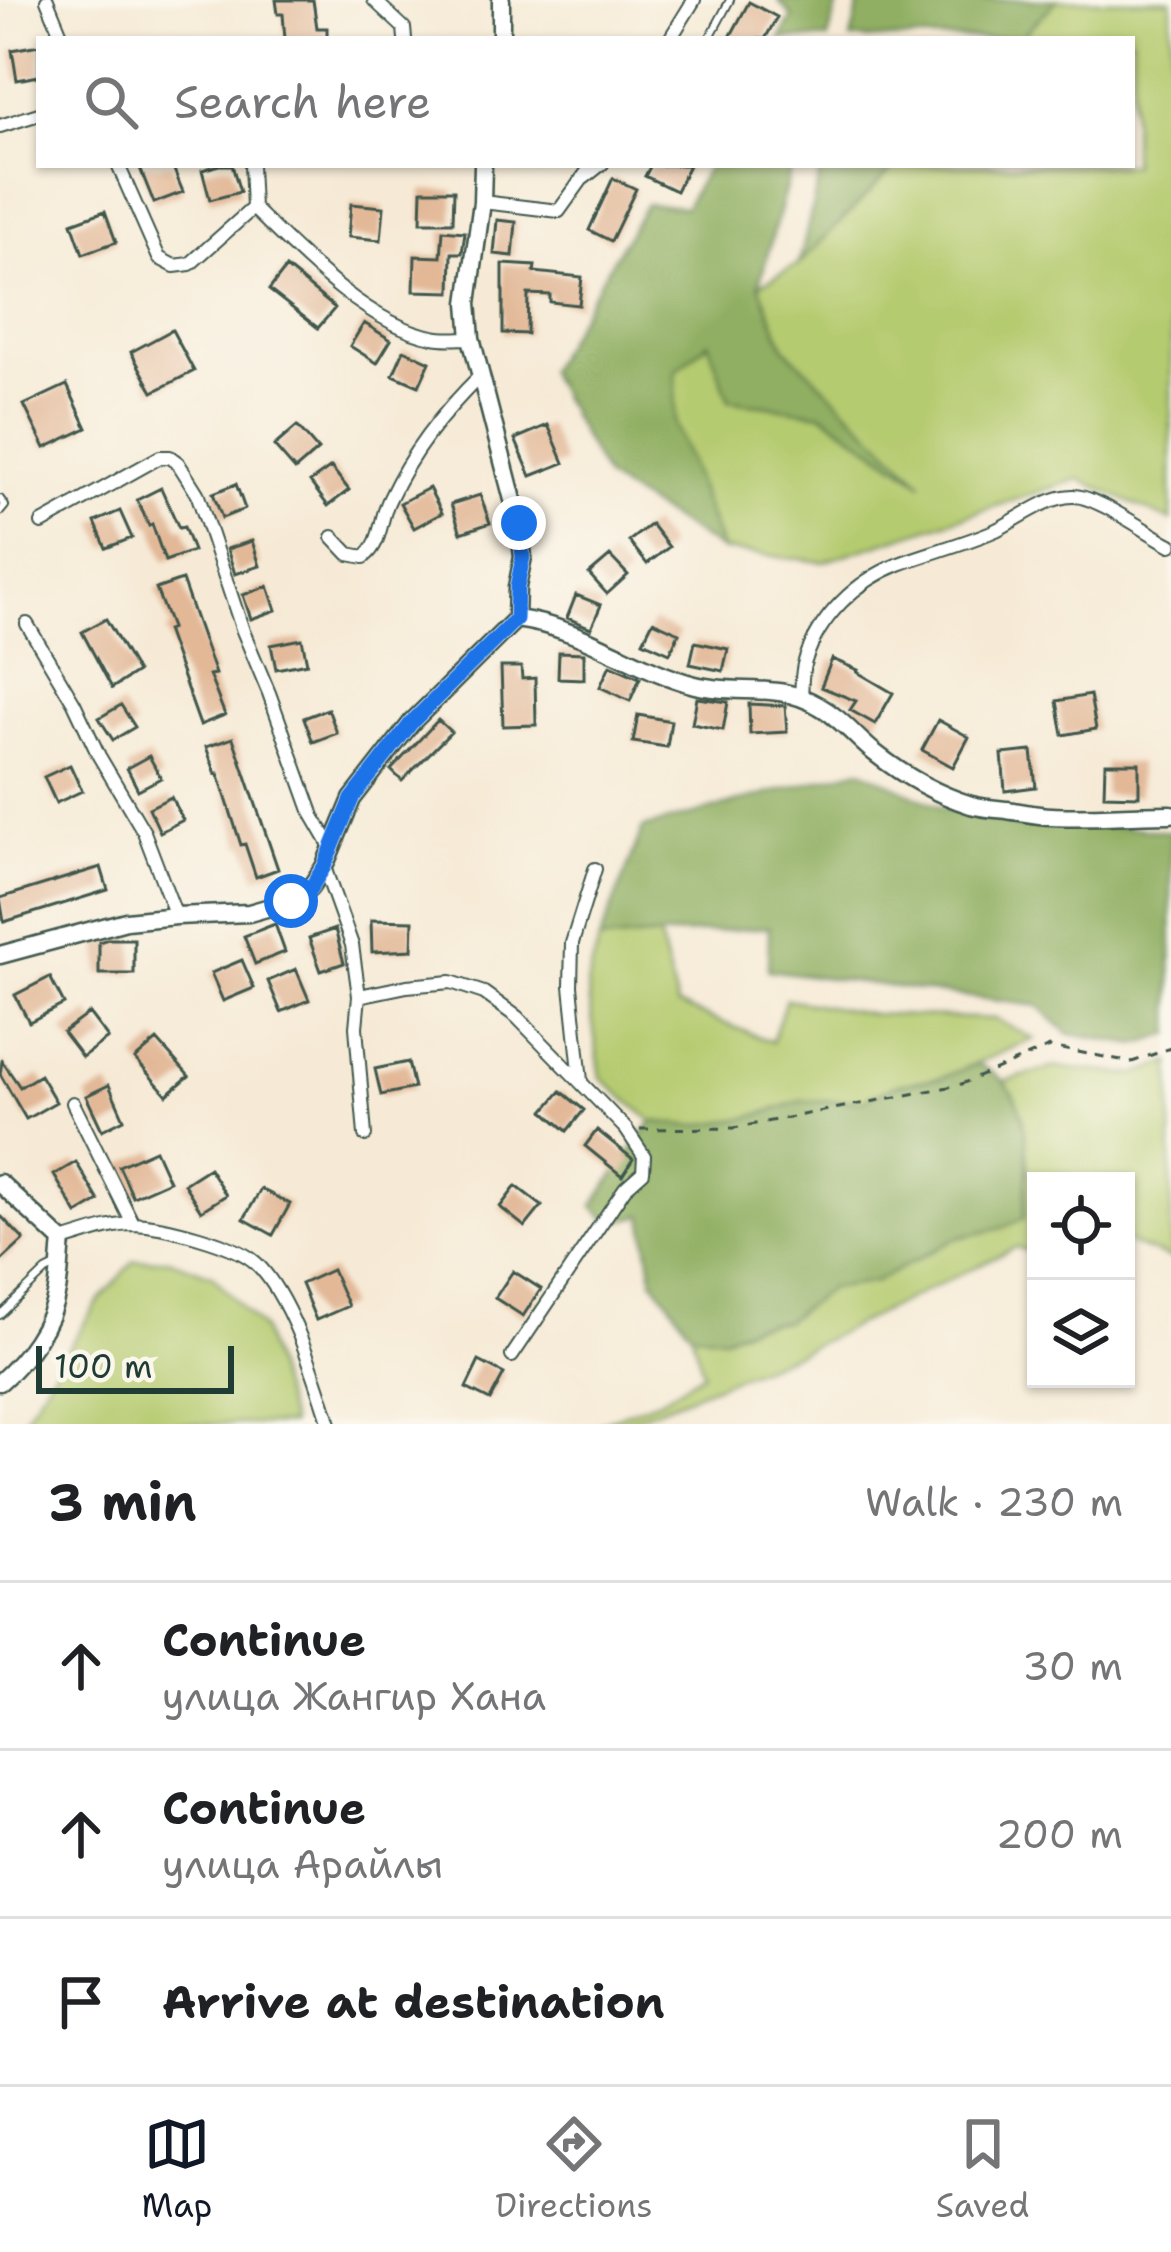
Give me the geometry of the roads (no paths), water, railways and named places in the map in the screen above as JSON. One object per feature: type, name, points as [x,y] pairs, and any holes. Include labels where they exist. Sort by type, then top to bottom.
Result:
[{"type":"street","points":[[47,0],[62,36]]},
{"type":"street","points":[[374,0],[404,28],[405,36]]},
{"type":"street","points":[[501,0],[501,36]]},
{"type":"street","points":[[672,36],[694,0]]},
{"type":"street","points":[[0,126],[36,116]]},
{"type":"street","points":[[119,168],[159,258],[174,266],[190,264],[253,208]]},
{"type":"street","points":[[250,168],[253,208],[308,263],[371,310],[407,329],[436,338],[471,338]]},
{"type":"street","points":[[2,950],[126,922],[274,908],[310,889],[352,799],[412,722],[516,619],[523,557],[519,523],[471,338],[468,303],[482,202],[480,168]]},
{"type":"street","points":[[482,202],[560,211],[590,168]]},
{"type":"street","points":[[333,537],[349,554],[364,557],[376,548],[388,501],[412,460],[443,412],[481,375]]},
{"type":"street","points":[[42,523],[160,457],[178,463],[197,493],[313,816],[331,847]]},
{"type":"street","points":[[801,698],[804,663],[824,621],[854,590],[896,565],[954,548],[1037,508],[1076,496],[1171,545]]},
{"type":"street","points":[[516,619],[542,622],[591,639],[697,685],[730,691],[770,689],[801,698],[820,706],[919,784],[974,806],[1053,816],[1171,814]]},
{"type":"street","points":[[27,624],[144,832],[176,916]]},
{"type":"street","points":[[324,867],[352,944],[365,1135]]},
{"type":"street","points":[[581,1082],[571,986],[572,943],[595,869]]},
{"type":"street","points":[[359,996],[451,982],[484,993],[518,1017],[626,1130],[644,1156],[644,1172],[625,1188],[512,1356]]},
{"type":"street","points":[[73,1103],[133,1224]]},
{"type":"street","points":[[0,1184],[62,1241]]},
{"type":"street","points":[[62,1241],[133,1224],[205,1237],[255,1261],[284,1301],[330,1424]]},
{"type":"street","points":[[0,1382],[34,1344],[52,1311],[62,1241]]},
{"type":"lane","points":[[711,36],[730,0]]},
{"type":"lane","points":[[578,186],[601,168]]},
{"type":"lane","points":[[0,499],[5,506],[0,512]]},
{"type":"lane","points":[[0,1315],[59,1264]]}]
